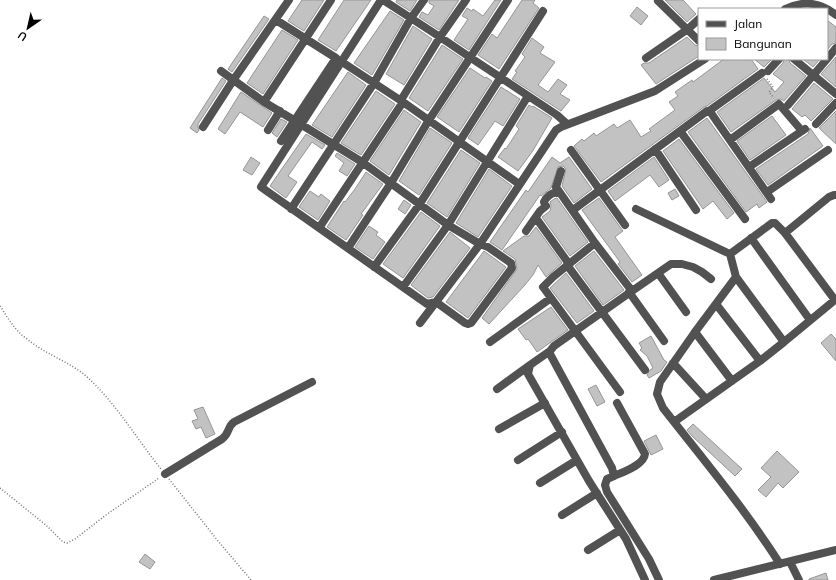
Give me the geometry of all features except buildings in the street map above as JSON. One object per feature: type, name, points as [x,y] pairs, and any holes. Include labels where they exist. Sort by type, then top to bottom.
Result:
[{"type":"street","points":[[203,128],[234,79],[290,0]]},
{"type":"street","points":[[264,102],[331,0]]},
{"type":"street","points":[[281,141],[298,122],[342,62],[382,0],[557,115],[567,124]]},
{"type":"street","points":[[291,209],[374,82],[411,18],[424,0]]},
{"type":"street","points":[[319,228],[402,101],[440,37],[466,0]]},
{"type":"street","points":[[348,248],[391,183],[429,120],[508,0]]},
{"type":"street","points":[[658,1],[698,40]]},
{"type":"street","points":[[787,8],[800,2],[811,2],[823,8]]},
{"type":"street","points":[[374,267],[419,205],[543,11]]},
{"type":"street","points":[[221,71],[264,102],[280,111],[298,122],[334,144],[362,162],[448,225],[480,244],[488,247],[509,261],[512,268],[471,323],[465,323],[436,302],[428,304],[261,187],[298,122],[336,58],[276,20]]},
{"type":"street","points":[[646,58],[688,29],[698,20]]},
{"type":"street","points":[[828,58],[836,48]]},
{"type":"street","points":[[420,323],[480,244],[554,132],[561,126],[655,91],[702,60]]},
{"type":"street","points":[[573,210],[703,113],[709,111],[765,72],[778,60]]},
{"type":"street","points":[[795,60],[836,94]]},
{"type":"street","points":[[788,105],[826,60]]},
{"type":"street","points":[[342,62],[402,101],[519,184]]},
{"type":"street","points":[[403,287],[448,225],[528,96]]},
{"type":"street","points":[[816,124],[836,103]]},
{"type":"street","points":[[730,140],[780,104],[804,130],[749,167]]},
{"type":"street","points":[[268,130],[280,111]]},
{"type":"street","points":[[709,111],[769,195],[828,150]]},
{"type":"street","points":[[680,131],[745,219]]},
{"type":"street","points":[[655,149],[696,210]]},
{"type":"street","points":[[570,150],[625,225]]},
{"type":"street","points":[[526,231],[540,211],[546,206],[544,202],[545,198],[555,192],[557,193],[556,187],[561,171]]},
{"type":"street","points":[[556,187],[664,341]]},
{"type":"street","points":[[785,233],[829,197],[834,195],[836,196]]},
{"type":"street","points":[[636,209],[730,254],[736,277],[784,342]]},
{"type":"street","points":[[536,218],[645,370]]},
{"type":"street","points":[[674,422],[760,361],[836,300],[778,224],[772,223],[730,254]]},
{"type":"street","points":[[751,238],[810,320]]},
{"type":"street","points":[[596,243],[568,264],[543,287],[620,392]]},
{"type":"street","points":[[497,389],[550,351],[554,346],[671,264],[682,264],[693,267],[711,279]]},
{"type":"street","points":[[658,273],[686,312]]},
{"type":"street","points":[[736,277],[660,382],[657,394],[664,408],[674,422],[735,500],[780,564]]},
{"type":"street","points":[[490,342],[551,298]]},
{"type":"street","points":[[716,304],[760,361]]},
{"type":"street","points":[[695,332],[732,381]]},
{"type":"street","points":[[550,351],[551,357],[608,459],[614,476]]},
{"type":"street","points":[[673,363],[706,400]]},
{"type":"street","points":[[530,365],[528,374],[597,494],[620,530],[645,580]]},
{"type":"street","points":[[165,474],[222,439],[227,435],[229,428],[234,422],[312,382]]},
{"type":"street","points":[[617,402],[645,454],[645,458],[641,463],[607,479],[605,485],[607,492],[649,559],[659,580]]},
{"type":"street","points":[[499,429],[545,403]]},
{"type":"street","points":[[518,460],[562,432]]},
{"type":"street","points":[[540,483],[577,460]]},
{"type":"street","points":[[562,515],[597,494]]},
{"type":"street","points":[[588,550],[620,530]]},
{"type":"street","points":[[714,580],[836,550]]},
{"type":"street","points":[[790,562],[799,580]]},
{"type":"path","points":[[765,72],[773,87],[769,92],[780,104]]},
{"type":"path","points":[[0,306],[25,338],[78,369],[103,392],[144,448],[251,580]]},
{"type":"path","points":[[0,488],[47,526],[63,542],[67,543],[165,474]]}]
